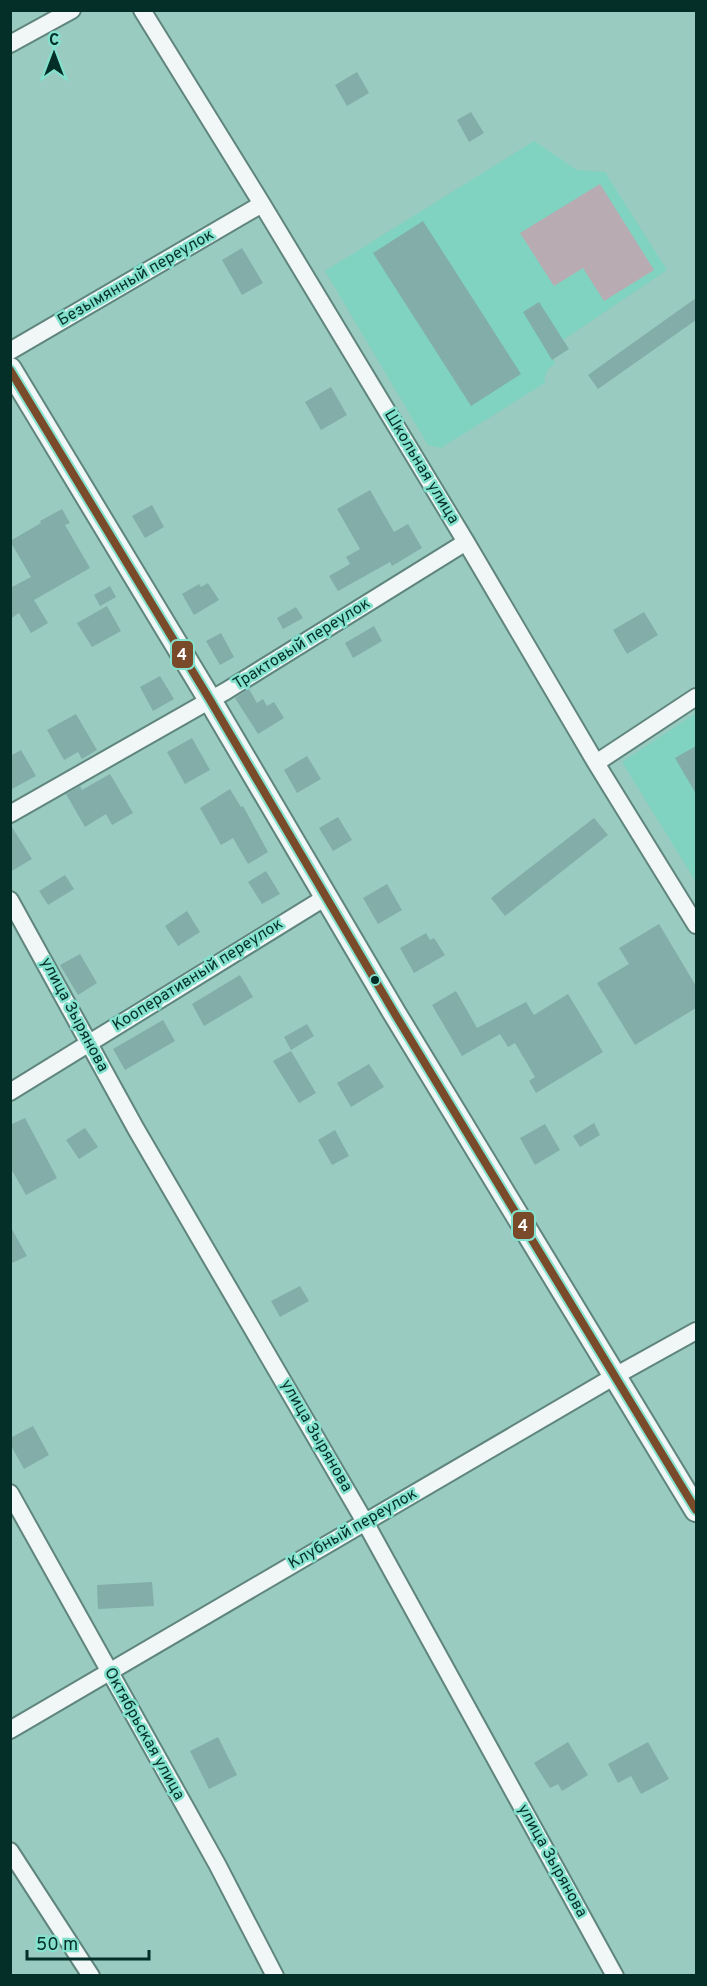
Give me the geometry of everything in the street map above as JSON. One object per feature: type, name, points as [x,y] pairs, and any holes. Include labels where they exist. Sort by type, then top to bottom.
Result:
[{"type":"main road","points":[[10,369],[696,1510]]},
{"type":"street","points":[[10,44],[72,10]]},
{"type":"street","name":"Школьная улица","points":[[142,10],[262,204],[596,763],[696,925]]},
{"type":"street","name":"Безымянный переулок","points":[[10,351],[262,204]]},
{"type":"street","name":"Трактовый переулок","points":[[10,814],[210,700],[466,542]]},
{"type":"street","points":[[596,763],[696,697]]},
{"type":"street","name":"Кооперативный переулок","points":[[10,1092],[326,897]]},
{"type":"street","name":"улица Зырянова","points":[[10,900],[136,1129],[365,1522],[615,1976]]},
{"type":"street","name":"Клубный переулок","points":[[10,1730],[696,1330]]},
{"type":"street","name":"Октябрьская улица","points":[[10,1493],[211,1854],[275,1976]]},
{"type":"street","points":[[10,1851],[92,1976]]},
{"type":"shaded area","points":[[534,141],[577,170],[605,172],[667,270],[563,340],[569,349],[553,359],[555,364],[549,368],[544,378],[546,382],[441,448],[428,445],[325,271]]},
{"type":"shaded area","points":[[600,184],[654,270],[604,301],[583,268],[554,286],[520,233]]},
{"type":"shaded area","points":[[696,713],[696,882],[622,762]]},
{"type":"building","points":[[357,72],[369,93],[347,106],[335,85]]},
{"type":"building","points":[[471,112],[484,133],[469,142],[457,120]]},
{"type":"building","points":[[423,221],[521,374],[471,406],[373,253]]},
{"type":"building","points":[[242,248],[263,283],[242,295],[222,260]]},
{"type":"building","points":[[696,298],[696,320],[598,389],[588,375]]},
{"type":"building","points":[[539,302],[569,349],[552,360],[523,312]]},
{"type":"building","points":[[331,387],[347,415],[321,430],[305,402]]},
{"type":"building","points":[[370,490],[394,532],[408,524],[422,548],[392,566],[390,562],[338,591],[329,576],[350,564],[346,557],[360,549],[337,509]]},
{"type":"building","points":[[152,505],[164,527],[145,538],[132,516]]},
{"type":"building","points":[[62,509],[70,523],[65,525],[90,568],[34,600],[48,623],[31,633],[19,613],[10,619],[10,588],[31,577],[10,541]]},
{"type":"building","points":[[208,583],[219,600],[194,615],[182,594],[199,584],[201,587]]},
{"type":"building","points":[[110,586],[116,597],[100,606],[94,595]]},
{"type":"building","points":[[107,606],[121,631],[92,647],[77,623]]},
{"type":"building","points":[[296,607],[303,618],[283,629],[277,618]]},
{"type":"building","points":[[644,612],[658,635],[627,654],[613,630]]},
{"type":"building","points":[[374,626],[382,641],[353,658],[345,643]]},
{"type":"building","points":[[221,633],[234,657],[220,665],[206,641]]},
{"type":"building","points":[[160,676],[174,699],[153,711],[140,687]]},
{"type":"building","points":[[249,689],[257,703],[263,699],[267,706],[274,702],[284,718],[258,734],[235,698]]},
{"type":"building","points":[[76,714],[97,750],[82,759],[78,752],[64,760],[47,730]]},
{"type":"building","points":[[192,738],[210,770],[185,784],[167,752]]},
{"type":"building","points":[[696,746],[696,794],[675,758]]},
{"type":"building","points":[[21,750],[36,776],[10,790],[10,756]]},
{"type":"building","points":[[307,756],[321,779],[297,793],[284,770]]},
{"type":"building","points":[[110,774],[133,813],[112,825],[106,814],[85,827],[66,794],[80,786],[82,790]]},
{"type":"building","points":[[230,789],[241,807],[243,806],[268,852],[248,864],[233,838],[221,845],[200,808]]},
{"type":"building","points":[[338,817],[352,840],[333,851],[319,828]]},
{"type":"building","points":[[594,818],[608,835],[505,916],[491,898]]},
{"type":"building","points":[[10,824],[32,859],[10,872]]},
{"type":"building","points":[[266,871],[280,894],[262,904],[248,882]]},
{"type":"building","points":[[65,875],[74,889],[48,905],[39,891]]},
{"type":"building","points":[[387,884],[402,910],[378,924],[363,898]]},
{"type":"building","points":[[187,911],[200,932],[178,946],[165,926]]},
{"type":"building","points":[[659,924],[696,986],[696,1008],[635,1045],[597,983],[629,964],[619,948]]},
{"type":"building","points":[[426,933],[430,940],[434,938],[445,955],[414,973],[400,948]]},
{"type":"building","points":[[80,954],[97,983],[78,995],[60,965]]},
{"type":"building","points":[[240,975],[253,997],[204,1026],[192,1004]]},
{"type":"building","points":[[456,991],[477,1028],[526,1002],[534,1015],[568,994],[603,1052],[536,1093],[529,1081],[535,1077],[515,1043],[508,1047],[500,1034],[462,1056],[432,1005]]},
{"type":"building","points":[[163,1020],[175,1041],[125,1070],[113,1049]]},
{"type":"building","points":[[307,1024],[314,1036],[291,1050],[284,1037]]},
{"type":"building","points":[[291,1051],[316,1093],[299,1103],[273,1061]]},
{"type":"building","points":[[369,1064],[384,1087],[351,1107],[337,1083]]},
{"type":"building","points":[[25,1118],[57,1178],[26,1195],[10,1167],[10,1125]]},
{"type":"building","points":[[594,1123],[600,1135],[580,1147],[573,1136]]},
{"type":"building","points":[[545,1124],[560,1150],[535,1165],[520,1138]]},
{"type":"building","points":[[85,1128],[98,1147],[79,1159],[66,1140]]},
{"type":"building","points":[[335,1130],[349,1156],[332,1165],[318,1140]]},
{"type":"building","points":[[10,1226],[27,1256],[10,1264]]},
{"type":"building","points":[[300,1286],[309,1301],[280,1317],[271,1301]]},
{"type":"building","points":[[33,1426],[49,1455],[24,1469],[10,1444],[10,1438]]},
{"type":"building","points":[[152,1582],[154,1606],[98,1609],[97,1585]]},
{"type":"building","points":[[218,1737],[237,1775],[209,1789],[190,1751]]},
{"type":"building","points":[[568,1742],[588,1775],[562,1791],[558,1784],[550,1788],[534,1763]]},
{"type":"building","points":[[648,1742],[669,1779],[641,1794],[631,1776],[618,1783],[608,1764]]},
{"type":"transit line","name":"4","points":[[10,370],[210,700],[395,1014],[696,1510]]}]
